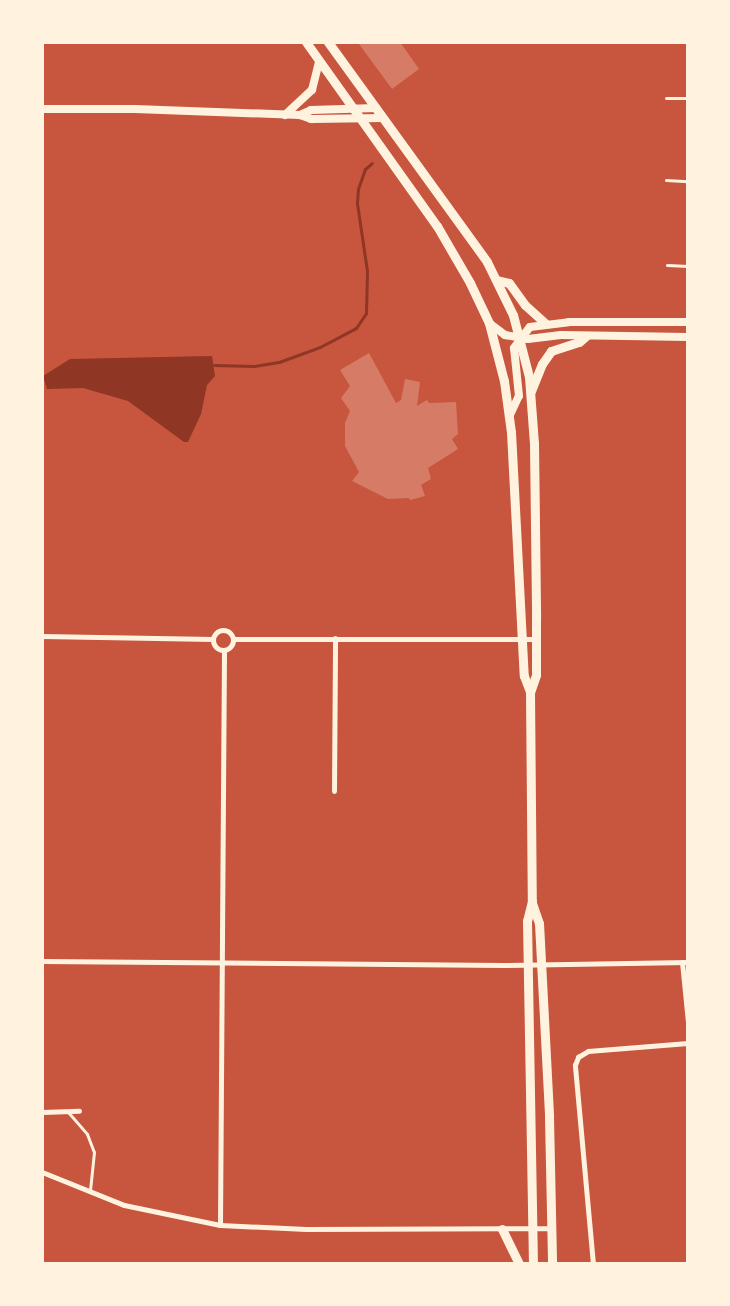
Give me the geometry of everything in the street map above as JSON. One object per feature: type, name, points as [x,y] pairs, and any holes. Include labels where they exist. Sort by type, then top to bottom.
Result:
[{"type":"main road","points":[[306,42],[451,248],[488,323],[503,374],[509,417],[524,676],[530,692]]},
{"type":"main road","points":[[328,42],[497,280],[519,338],[531,391],[536,675],[530,692],[532,901],[527,921],[527,962],[533,1264]]},
{"type":"main road","points":[[285,115],[312,90],[319,61]]},
{"type":"main road","points":[[300,115],[310,110],[376,108]]},
{"type":"main road","points":[[42,109],[300,115],[311,119],[383,118]]},
{"type":"main road","points":[[497,280],[509,283],[525,305],[546,324]]},
{"type":"main road","points":[[509,417],[518,396],[513,352],[519,338],[530,327],[546,324],[688,322]]},
{"type":"main road","points":[[488,323],[505,334],[519,338],[586,336],[688,337]]},
{"type":"main road","points":[[531,391],[542,364],[551,351],[579,342],[586,336]]},
{"type":"main road","points":[[532,901],[539,923],[552,1264]]},
{"type":"main road","points":[[502,1229],[519,1264]]},
{"type":"street","points":[[42,636],[213,639],[222,630],[231,633],[234,639]]},
{"type":"street","points":[[334,791],[335,638]]},
{"type":"street","points":[[213,639],[215,646],[224,650],[230,648],[234,639]]},
{"type":"street","points":[[234,639],[536,639]]},
{"type":"street","points":[[220,1225],[224,650]]},
{"type":"street","points":[[42,962],[685,962],[688,1022]]},
{"type":"street","points":[[593,1264],[574,1065],[578,1057],[588,1051],[688,1042]]},
{"type":"street","points":[[42,1112],[79,1111]]},
{"type":"street","points":[[42,1172],[124,1205],[220,1225],[306,1229],[552,1228]]},
{"type":"lane","points":[[666,98],[688,98]]},
{"type":"lane","points":[[666,180],[688,181]]},
{"type":"lane","points":[[667,265],[688,266]]},
{"type":"lane","points":[[67,1112],[87,1134],[94,1152],[90,1191]]},
{"type":"shaded area","points":[[212,356],[215,376],[207,385],[201,414],[188,442],[184,442],[128,401],[83,388],[47,389],[43,376],[70,359]]},
{"type":"building","points":[[400,42],[419,69],[392,89],[359,44]]},
{"type":"building","points":[[369,353],[396,403],[401,400],[405,379],[420,382],[417,406],[427,400],[429,403],[456,402],[458,434],[452,439],[458,449],[428,468],[431,479],[421,485],[425,496],[410,500],[409,498],[388,499],[352,481],[359,472],[345,446],[345,423],[350,411],[341,398],[350,386],[340,370]]},
{"type":"waterway","points":[[214,365],[254,366],[279,362],[320,347],[356,328],[366,313],[367,271],[357,203],[358,189],[365,169],[372,163]]}]
